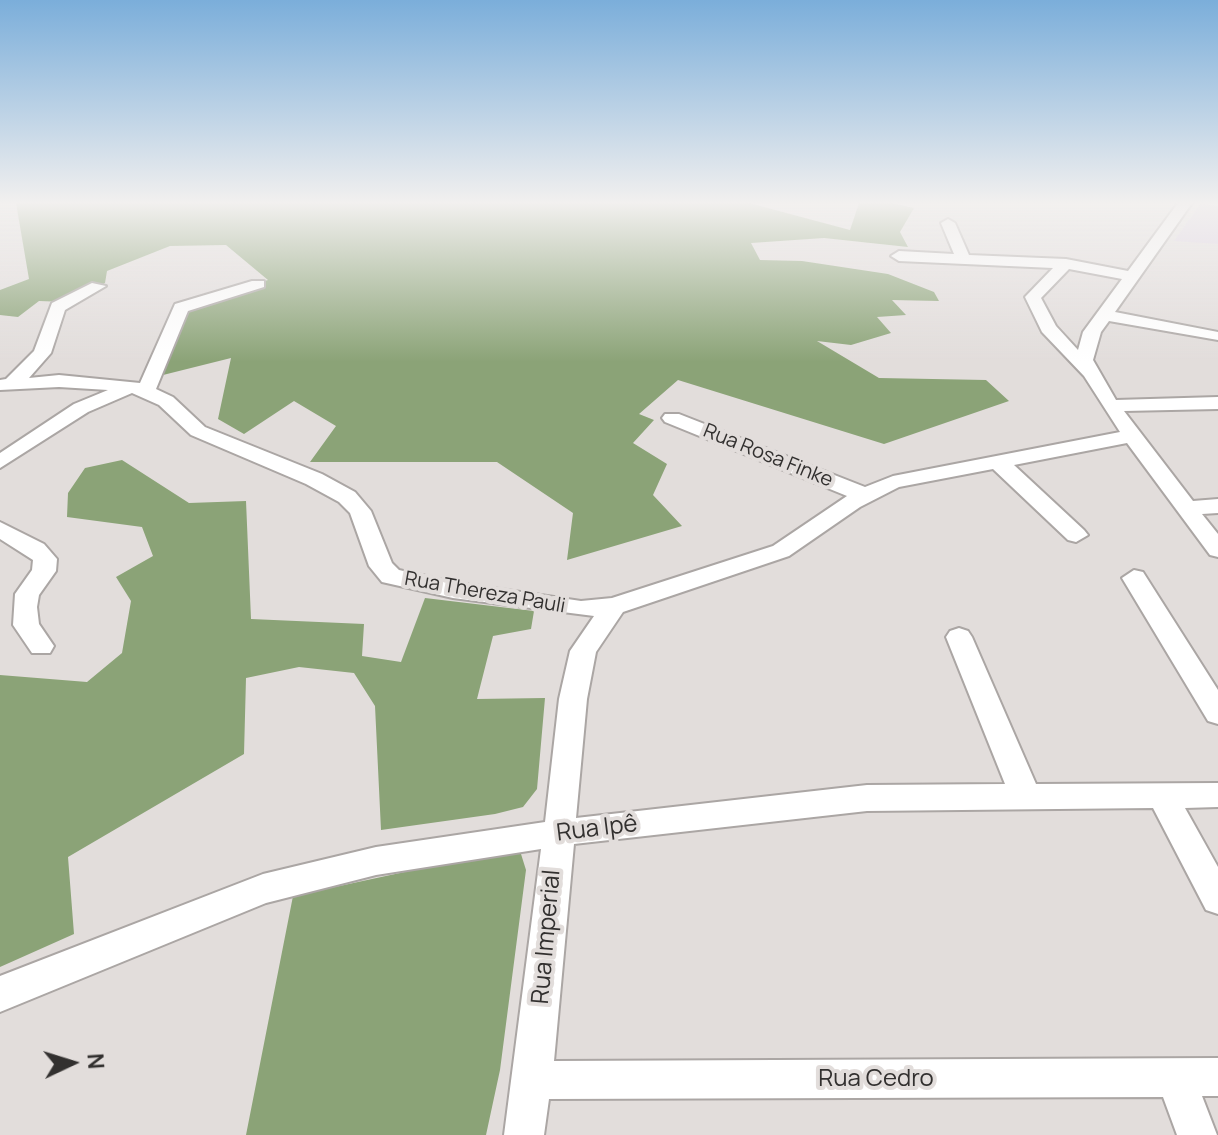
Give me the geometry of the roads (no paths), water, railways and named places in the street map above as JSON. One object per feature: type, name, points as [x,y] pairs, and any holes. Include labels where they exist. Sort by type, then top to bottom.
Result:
[{"type":"street","points":[[899,256],[1066,264],[1132,276]]},
{"type":"street","points":[[962,256],[964,260]]},
{"type":"street","points":[[1087,371],[1085,349],[1104,315],[1147,256]]},
{"type":"street","points":[[1066,264],[1038,290],[1033,301],[1048,328],[1087,371],[1218,550]]},
{"type":"street","points":[[0,462],[81,408],[139,388],[181,308],[258,284]]},
{"type":"street","points":[[5,385],[42,353],[61,304],[98,286]]},
{"type":"street","points":[[1104,315],[1212,336]]},
{"type":"street","points":[[5,385],[59,381],[139,388]]},
{"type":"street","name":"Rua Thereza Pauli","points":[[139,388],[166,401],[198,431],[314,479],[347,497],[360,511],[381,566],[391,576],[581,609],[614,606],[781,551],[864,495],[920,474],[1133,436]]},
{"type":"street","points":[[1110,406],[1218,403]]},
{"type":"street","name":"Rua Rosa Finke","points":[[672,418],[864,495]]},
{"type":"street","points":[[997,461],[1076,535]]},
{"type":"street","points":[[1186,508],[1218,506]]},
{"type":"street","points":[[0,529],[36,549],[45,559],[44,571],[27,594],[24,607],[26,625],[41,646]]},
{"type":"street","points":[[1134,578],[1218,713]]},
{"type":"street","name":"Rua Imperial","points":[[524,1135],[533,1080],[573,699],[583,651],[614,606]]},
{"type":"street","points":[[959,637],[1025,795]]},
{"type":"street","points":[[1162,795],[1218,899]]},
{"type":"street","name":"Rua Ipê","points":[[0,994],[296,879],[376,861],[557,833],[867,798],[1218,795]]},
{"type":"street","points":[[1175,1077],[1197,1135]]},
{"type":"street","name":"Rua Cedro","points":[[533,1080],[1218,1077]]}]
